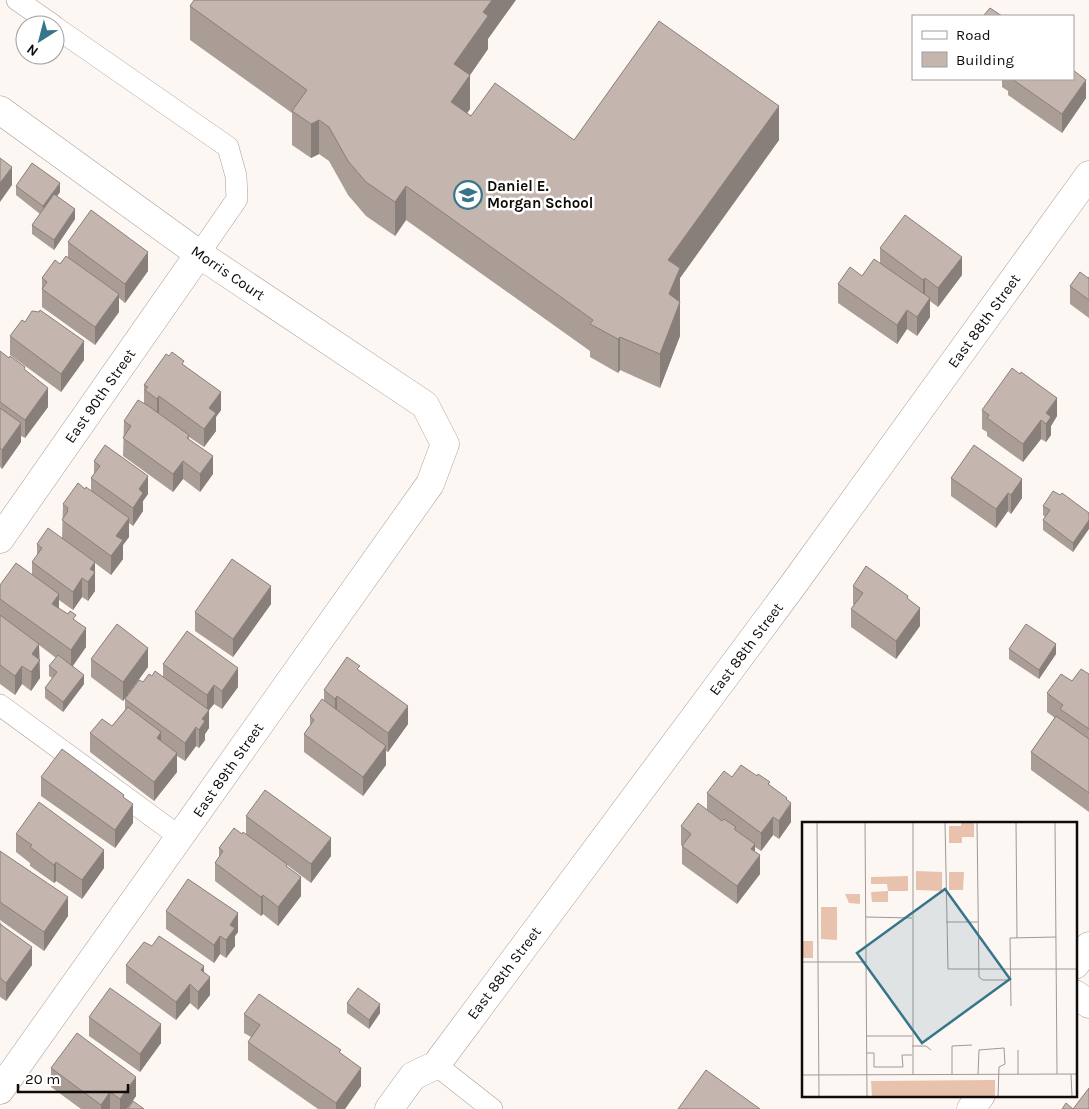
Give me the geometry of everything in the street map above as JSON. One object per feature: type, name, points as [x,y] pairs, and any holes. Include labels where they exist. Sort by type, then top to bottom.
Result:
[{"type":"street","name":"Morris Court","points":[[0,110],[200,254],[424,405],[445,444]]},
{"type":"street","name":"East 88th Street","points":[[389,1109],[413,1076],[436,1065],[793,585],[1089,175]]},
{"type":"street","name":"East 90th Street","points":[[0,539],[200,254]]},
{"type":"street","name":"East 89th Street","points":[[0,1090],[430,484],[445,444]]},
{"type":"street","points":[[1076,964],[1089,946]]},
{"type":"street","points":[[1076,995],[1089,1004]]},
{"type":"street","points":[[971,1109],[980,1096]]},
{"type":"lane","points":[[17,0],[38,15]]},
{"type":"lane","points":[[65,34],[228,147],[236,176],[237,199],[200,254]]},
{"type":"lane","points":[[0,705],[180,837]]},
{"type":"lane","points":[[436,1065],[492,1109]]},
{"type":"building","points":[[194,0],[492,0],[483,12],[488,16],[454,64],[470,75],[451,102],[471,116],[495,83],[574,140],[659,21],[779,106],[668,260],[680,268],[669,294],[680,302],[660,354],[620,337],[618,339],[590,324],[593,320],[406,186],[395,202],[366,182],[348,161],[329,127],[319,120],[311,124],[292,111],[307,90],[190,6]]},
{"type":"building","points":[[990,8],[1000,15],[984,15]]},
{"type":"building","points":[[1074,71],[1086,80],[1062,114],[1013,80],[1074,80]]},
{"type":"building","points":[[0,158],[12,167],[0,183]]},
{"type":"building","points":[[32,163],[60,183],[43,206],[16,186]]},
{"type":"building","points":[[54,194],[75,209],[54,240],[32,225]]},
{"type":"building","points":[[91,210],[148,252],[125,284],[68,242]]},
{"type":"building","points":[[905,215],[962,257],[938,288],[925,278],[923,280],[880,248]]},
{"type":"building","points":[[66,256],[119,294],[95,327],[42,289],[47,282],[42,278],[55,260],[60,264]]},
{"type":"building","points":[[874,259],[930,298],[917,317],[907,310],[897,325],[838,284],[850,267],[862,276]]},
{"type":"building","points":[[1080,272],[1089,277],[1089,300],[1070,286]]},
{"type":"building","points":[[40,310],[84,341],[61,374],[10,336],[22,320],[25,322],[32,311],[39,312]]},
{"type":"building","points":[[0,351],[25,367],[24,369],[48,388],[25,420],[0,402]]},
{"type":"building","points":[[172,352],[184,361],[182,364],[221,392],[209,408],[216,413],[204,429],[159,396],[157,399],[145,390],[148,387],[144,385],[166,354],[169,356]]},
{"type":"building","points":[[1012,368],[1020,374],[1021,372],[1057,398],[1046,413],[1051,417],[1046,424],[1041,420],[1023,444],[987,418],[989,415],[982,410]]},
{"type":"building","points":[[138,400],[189,435],[187,438],[213,456],[200,474],[183,461],[173,474],[123,438],[131,426],[124,421]]},
{"type":"building","points":[[0,408],[21,423],[2,450],[0,448]]},
{"type":"building","points":[[105,445],[148,476],[139,489],[143,493],[133,508],[91,478],[100,466],[94,461]]},
{"type":"building","points":[[974,445],[1022,479],[1011,495],[1008,493],[996,509],[951,478]]},
{"type":"building","points":[[78,483],[129,518],[116,536],[123,540],[111,556],[62,520],[68,511],[68,508],[63,504]]},
{"type":"building","points":[[1053,491],[1060,495],[1062,493],[1089,513],[1089,520],[1073,543],[1043,520],[1050,510],[1043,506]]},
{"type":"building","points":[[48,528],[95,562],[90,569],[95,572],[88,582],[82,578],[73,592],[32,562],[42,548],[37,544]]},
{"type":"building","points":[[232,559],[271,586],[233,639],[195,612]]},
{"type":"building","points":[[16,563],[59,594],[52,604],[68,614],[70,611],[76,615],[73,619],[86,628],[71,650],[0,599],[0,585]]},
{"type":"building","points":[[866,566],[908,596],[907,598],[920,608],[896,641],[851,609],[863,593],[853,586]]},
{"type":"building","points":[[0,615],[39,644],[32,654],[40,660],[31,672],[22,666],[15,676],[0,665]]},
{"type":"building","points":[[117,624],[148,648],[123,682],[91,659]]},
{"type":"building","points":[[1026,624],[1056,644],[1039,670],[1009,649]]},
{"type":"building","points":[[187,631],[238,668],[222,691],[214,685],[207,695],[163,664]]},
{"type":"building","points":[[58,655],[84,675],[63,702],[45,688],[57,672],[49,666]]},
{"type":"building","points":[[347,657],[360,666],[357,669],[408,706],[388,733],[337,696],[335,699],[324,690]]},
{"type":"building","points":[[1081,669],[1089,674],[1089,729],[1060,709],[1063,705],[1047,693],[1061,674],[1072,681]]},
{"type":"building","points":[[155,671],[209,710],[202,719],[205,721],[199,730],[196,727],[185,743],[125,699],[139,680],[143,682],[149,674],[152,676]]},
{"type":"building","points":[[322,699],[386,746],[363,777],[304,734],[314,720],[310,716]]},
{"type":"building","points":[[128,707],[161,732],[157,738],[177,753],[154,782],[90,733],[102,719],[112,726]]},
{"type":"building","points":[[1056,716],[1089,739],[1089,793],[1031,752]]},
{"type":"building","points":[[62,749],[124,795],[123,797],[133,804],[115,830],[41,777]]},
{"type":"building","points":[[741,765],[770,782],[768,784],[791,803],[779,821],[773,817],[761,833],[707,793],[724,771],[732,777]]},
{"type":"building","points":[[265,790],[331,838],[311,864],[246,816]]},
{"type":"building","points":[[39,802],[104,850],[82,880],[56,862],[54,865],[30,847],[32,845],[16,834]]},
{"type":"building","points":[[698,803],[722,821],[724,819],[736,827],[734,829],[755,844],[751,849],[760,855],[737,886],[682,846],[691,834],[681,826]]},
{"type":"building","points":[[234,828],[242,834],[243,832],[287,864],[286,866],[301,877],[278,907],[263,895],[261,897],[215,863],[223,851],[219,848]]},
{"type":"building","points":[[0,851],[68,897],[44,932],[0,902]]},
{"type":"building","points":[[188,879],[238,913],[230,925],[235,928],[226,940],[220,936],[214,945],[166,911]]},
{"type":"building","points":[[0,924],[32,947],[6,983],[0,978]]},
{"type":"building","points":[[159,936],[204,966],[201,970],[210,977],[198,992],[190,984],[176,1002],[126,965],[144,942],[152,946]]},
{"type":"building","points":[[110,988],[161,1024],[140,1054],[89,1017]]},
{"type":"building","points":[[358,988],[380,1004],[369,1020],[347,1003]]},
{"type":"building","points":[[259,994],[341,1050],[339,1052],[361,1068],[336,1103],[248,1042],[260,1025],[244,1014]]},
{"type":"building","points":[[77,1033],[136,1077],[120,1099],[110,1092],[101,1105],[51,1068]]},
{"type":"building","points":[[706,1070],[760,1109],[678,1109]]},
{"type":"building","points":[[1089,1088],[1089,1109],[1073,1109]]},
{"type":"building","points":[[133,1101],[144,1109],[128,1109]]},
{"type":"building","points":[[1066,1103],[1073,1109],[1062,1109]]},
{"type":"place","name":"Daniel E. Morgan School","points":[[468,195]]}]
